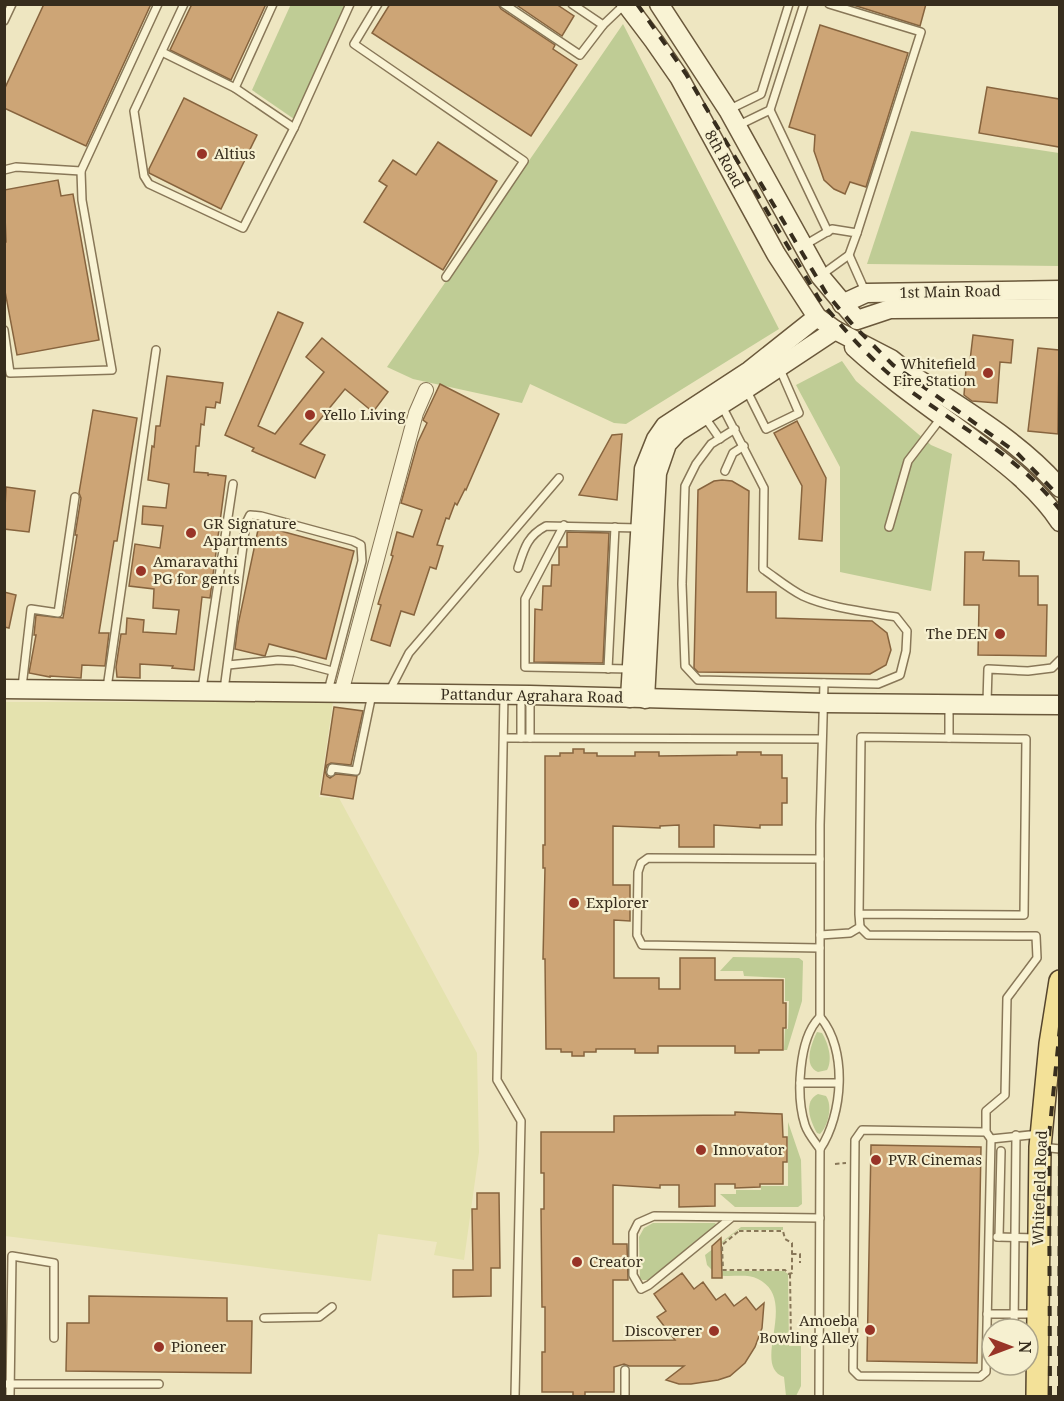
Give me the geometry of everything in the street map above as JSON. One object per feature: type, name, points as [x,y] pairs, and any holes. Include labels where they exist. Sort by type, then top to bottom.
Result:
[{"type":"main road","name":"Whitefield Road","points":[[1037,1396],[1038,1238],[1047,1143],[1050,1044],[1059,981]]},
{"type":"street","name":"8th Road","points":[[626,4],[679,77],[776,254],[817,317]]},
{"type":"street","name":"8th Road","points":[[659,4],[728,110],[820,276]]},
{"type":"street","points":[[820,276],[857,320],[890,309],[1059,308]]},
{"type":"street","name":"1st Main Road","points":[[842,304],[866,293],[1059,290]]},
{"type":"street","points":[[700,410],[817,317],[835,330],[879,370],[943,416],[1019,476],[1035,491],[1059,522]]},
{"type":"street","points":[[637,699],[647,528],[644,469],[656,439],[665,426],[700,410],[722,405],[835,330]]},
{"type":"street","points":[[835,330],[891,359],[906,372],[1009,440],[1027,454],[1059,488]]},
{"type":"street","points":[[334,693],[416,413],[426,390]]},
{"type":"street","points":[[637,699],[631,669],[647,528]]},
{"type":"street","name":"Pattandur Agrahara Road","points":[[13,689],[1059,705]]},
{"type":"lane","points":[[4,21],[12,4]]},
{"type":"lane","points":[[4,330],[10,373],[112,370],[82,200],[81,171],[158,4]]},
{"type":"lane","points":[[184,4],[135,111],[144,176],[149,184],[243,228],[294,128],[350,4]]},
{"type":"lane","points":[[235,88],[273,4]]},
{"type":"lane","points":[[378,4],[354,44],[524,161],[446,277]]},
{"type":"lane","points":[[504,4],[580,56],[603,25],[626,4]]},
{"type":"lane","points":[[572,4],[603,25]]},
{"type":"lane","points":[[728,110],[761,94],[789,4]]},
{"type":"lane","points":[[804,4],[770,110],[828,232]]},
{"type":"lane","points":[[820,276],[849,255],[921,32],[830,4]]},
{"type":"lane","points":[[162,52],[235,88],[294,128]]},
{"type":"lane","points":[[737,126],[770,110]]},
{"type":"lane","points":[[4,170],[16,167],[81,171]]},
{"type":"lane","points":[[804,246],[832,229],[857,233]]},
{"type":"lane","points":[[849,255],[866,293]]},
{"type":"lane","points":[[107,690],[156,350]]},
{"type":"lane","points":[[746,389],[766,429],[799,413],[779,368]]},
{"type":"lane","points":[[722,405],[735,429],[744,446],[764,488],[763,569],[805,597],[860,611],[896,617],[907,631],[906,651],[900,675],[878,684],[698,680],[685,666],[682,585],[685,486],[696,464],[711,444],[735,429]]},
{"type":"lane","points":[[700,410],[720,439]]},
{"type":"lane","points":[[889,527],[908,461],[943,416]]},
{"type":"lane","points":[[725,471],[733,453],[744,446]]},
{"type":"lane","points":[[331,772],[332,768],[356,771],[380,694],[409,653],[559,478]]},
{"type":"lane","points":[[202,692],[233,484]]},
{"type":"lane","points":[[13,689],[31,609],[58,613],[75,497]]},
{"type":"lane","points":[[224,692],[246,523],[250,515],[261,516],[361,545],[362,561],[332,671],[334,693]]},
{"type":"lane","points":[[564,525],[525,599],[525,667],[631,669]]},
{"type":"lane","points":[[518,568],[525,547],[534,532],[546,526],[647,528]]},
{"type":"lane","points":[[608,669],[615,527]]},
{"type":"lane","points":[[228,665],[286,660],[332,671]]},
{"type":"lane","points":[[987,704],[988,669],[1028,671],[1052,668],[1059,660]]},
{"type":"lane","points":[[820,1149],[828,1138],[838,1098],[838,1065],[827,1025],[820,1017],[821,739],[825,703],[824,683]]},
{"type":"lane","points":[[515,1396],[521,1121],[497,1080],[504,738],[518,695]]},
{"type":"lane","points":[[518,695],[521,738]]},
{"type":"lane","points":[[518,695],[530,738]]},
{"type":"lane","points":[[949,704],[949,738]]},
{"type":"lane","points":[[859,914],[1024,915],[1026,739],[861,737],[859,914],[860,927],[868,935],[1036,936],[1037,958],[1007,998],[1005,1095],[986,1111],[986,1132],[991,1139],[986,1372],[980,1377],[859,1376],[853,1370],[855,1140],[862,1130],[986,1132]]},
{"type":"lane","points":[[504,738],[821,739]]},
{"type":"lane","points":[[820,859],[648,858],[641,862],[638,872],[638,935],[642,945],[820,948]]},
{"type":"lane","points":[[820,935],[850,933],[860,927]]},
{"type":"lane","points":[[819,1396],[820,1149],[805,1125],[800,1083],[807,1039],[813,1023],[820,1017]]},
{"type":"lane","points":[[800,1083],[838,1083]]},
{"type":"lane","points":[[991,1139],[1016,1135],[1047,1143]]},
{"type":"lane","points":[[1015,1317],[1016,1135]]},
{"type":"lane","points":[[999,1237],[1001,1150]]},
{"type":"lane","points":[[731,1218],[649,1286],[641,1289],[633,1275],[633,1233],[638,1223],[654,1216],[820,1218]]},
{"type":"lane","points":[[988,1237],[1038,1238]]},
{"type":"lane","points":[[10,1396],[7,1384],[8,1256],[54,1263],[54,1338]]},
{"type":"lane","points":[[264,1318],[318,1317],[332,1307]]},
{"type":"lane","points":[[987,1314],[1037,1314]]},
{"type":"lane","points":[[625,1370],[625,1396]]},
{"type":"lane","points":[[7,1384],[159,1384]]},
{"type":"path","points":[[790,1274],[785,1270],[723,1270],[722,1245],[739,1231],[783,1231],[785,1239],[792,1243],[791,1342],[806,1343],[806,1336]]},
{"type":"path","points":[[792,1254],[800,1254],[800,1263]]},
{"type":"shaded area","points":[[5,702],[333,702],[319,797],[339,798],[477,1053],[479,1152],[464,1260],[434,1255],[437,1242],[378,1234],[371,1281],[5,1236]]},
{"type":"green space","points":[[291,4],[346,5],[294,119],[252,90]]},
{"type":"green space","points":[[623,24],[779,329],[626,424],[614,423],[530,384],[522,403],[413,379],[387,367]]},
{"type":"green space","points":[[911,131],[1059,153],[1059,266],[867,264]]},
{"type":"green space","points":[[842,361],[856,381],[931,445],[952,454],[931,591],[840,572],[840,467],[796,385]]},
{"type":"green space","points":[[733,957],[799,958],[803,961],[802,1001],[787,1050],[784,1050],[785,1029],[788,1029],[789,1001],[785,1001],[785,978],[744,976],[743,971],[720,971]]},
{"type":"green space","points":[[817,1032],[822,1033],[830,1056],[827,1070],[818,1072],[813,1069],[810,1060],[811,1048]]},
{"type":"green space","points":[[818,1094],[826,1096],[829,1105],[827,1121],[820,1134],[814,1128],[809,1112],[813,1097]]},
{"type":"green space","points":[[788,1122],[801,1160],[802,1204],[798,1207],[735,1207],[720,1194],[736,1194],[736,1190],[761,1190],[761,1186],[788,1186]]},
{"type":"green space","points":[[653,1223],[715,1223],[717,1225],[648,1280],[642,1280],[640,1278],[639,1237],[644,1228]]},
{"type":"green space","points":[[741,1227],[783,1227],[783,1230],[738,1230],[721,1244],[722,1271],[784,1271],[788,1274],[789,1346],[801,1346],[801,1386],[796,1396],[786,1396],[784,1377],[775,1370],[772,1360],[776,1316],[775,1301],[770,1289],[753,1277],[717,1275],[707,1265],[705,1255]]},
{"type":"building","points":[[44,4],[151,4],[86,146],[4,108],[4,90]]},
{"type":"building","points":[[192,4],[266,4],[231,80],[170,50]]},
{"type":"building","points":[[390,4],[498,4],[501,9],[555,45],[553,49],[577,65],[531,136],[372,33]]},
{"type":"building","points":[[515,4],[556,4],[574,16],[562,36]]},
{"type":"building","points":[[850,4],[926,4],[920,26]]},
{"type":"building","points":[[820,25],[908,53],[866,187],[850,182],[845,194],[834,189],[824,180],[814,151],[815,135],[789,127]]},
{"type":"building","points":[[987,87],[1059,99],[1059,147],[979,133]]},
{"type":"building","name":"Altius","points":[[184,98],[257,135],[221,209],[149,173]]},
{"type":"building","points":[[438,142],[497,181],[443,270],[364,222],[387,186],[379,181],[393,160],[416,175]]},
{"type":"building","points":[[58,180],[61,196],[73,194],[99,340],[17,355],[4,286],[4,243],[6,242],[4,190]]},
{"type":"building","points":[[278,312],[303,323],[258,426],[275,434],[324,372],[306,357],[322,338],[388,392],[373,412],[345,389],[300,444],[325,455],[315,478],[252,451],[254,448],[225,435]]},
{"type":"building","points":[[973,335],[1013,340],[1011,363],[1000,362],[997,403],[972,401],[964,395],[966,369],[969,369]]},
{"type":"building","points":[[1038,348],[1059,350],[1058,434],[1028,431]]},
{"type":"building","points":[[167,376],[223,383],[220,403],[216,402],[215,408],[206,407],[204,425],[201,424],[199,446],[196,446],[194,472],[208,473],[208,476],[209,474],[226,476],[210,598],[202,597],[194,670],[140,664],[140,678],[117,677],[116,667],[121,634],[126,634],[127,618],[144,620],[143,632],[176,634],[179,610],[153,608],[154,589],[129,586],[135,544],[160,548],[163,526],[142,524],[143,506],[166,508],[169,484],[148,480],[152,446],[154,447],[156,426],[160,426]]},
{"type":"building","points":[[440,384],[499,414],[466,490],[457,505],[455,503],[449,519],[446,518],[437,545],[443,546],[436,569],[430,567],[414,615],[401,611],[390,646],[371,640],[397,532],[413,537],[422,510],[401,503],[418,442],[427,423],[423,420]]},
{"type":"building","points":[[93,410],[137,418],[99,633],[109,633],[105,666],[82,665],[81,678],[50,677],[29,673],[36,635],[34,635],[36,615],[63,618],[77,535],[75,535],[81,498],[79,493]]},
{"type":"building","points":[[797,421],[826,478],[822,541],[799,539],[802,486],[774,433]]},
{"type":"building","points":[[622,434],[617,500],[579,495],[612,435]]},
{"type":"building","points":[[714,481],[732,481],[749,491],[747,592],[776,592],[776,618],[872,621],[887,633],[891,650],[886,665],[870,674],[698,672],[694,668],[698,490]]},
{"type":"building","points":[[6,487],[35,491],[29,532],[4,529]]},
{"type":"building","points":[[259,525],[354,551],[326,659],[269,644],[265,656],[235,649]]},
{"type":"building","points":[[567,532],[609,533],[603,663],[534,662],[535,609],[542,610],[543,586],[551,586],[552,565],[559,565],[559,547],[567,547]]},
{"type":"building","points":[[965,552],[984,552],[983,560],[1019,561],[1019,576],[1038,576],[1038,605],[1047,605],[1046,656],[978,655],[979,605],[964,605]]},
{"type":"building","points":[[4,592],[16,595],[9,628],[4,627]]},
{"type":"building","points":[[334,707],[363,711],[351,765],[331,763],[327,765],[325,771],[330,778],[336,774],[357,776],[353,799],[321,794]]},
{"type":"building","name":"Explorer","points":[[573,749],[584,749],[584,753],[597,753],[597,756],[635,756],[635,752],[659,752],[659,756],[737,755],[737,752],[782,755],[782,778],[787,778],[787,803],[782,803],[782,825],[760,825],[760,828],[714,825],[714,847],[679,847],[679,825],[660,826],[660,828],[613,826],[613,885],[630,885],[630,921],[614,920],[614,978],[659,978],[659,989],[680,989],[680,958],[715,958],[715,980],[783,980],[786,1028],[783,1028],[783,1050],[735,1053],[735,1046],[658,1046],[658,1053],[635,1053],[635,1049],[596,1049],[596,1052],[584,1052],[584,1056],[572,1056],[572,1052],[561,1052],[561,1049],[546,1049],[545,959],[543,959],[545,756],[573,753]]},
{"type":"building","points":[[735,1112],[782,1114],[783,1137],[787,1137],[787,1162],[783,1162],[783,1184],[760,1184],[760,1187],[735,1188],[735,1184],[715,1184],[715,1206],[679,1207],[679,1185],[660,1185],[660,1188],[613,1185],[613,1244],[627,1244],[628,1280],[613,1280],[613,1341],[675,1340],[657,1317],[666,1311],[654,1294],[682,1273],[694,1289],[703,1282],[716,1300],[725,1294],[734,1306],[746,1297],[756,1310],[764,1303],[762,1328],[755,1347],[745,1363],[730,1376],[691,1384],[679,1384],[666,1380],[684,1366],[629,1366],[624,1364],[614,1367],[614,1392],[585,1392],[585,1396],[573,1396],[573,1392],[542,1392],[545,1307],[542,1307],[541,1209],[544,1209],[544,1173],[541,1173],[541,1132],[614,1132],[614,1116],[735,1115]]},
{"type":"building","points":[[871,1145],[981,1147],[977,1363],[867,1361]]},
{"type":"building","points":[[477,1193],[499,1193],[500,1268],[491,1268],[491,1296],[453,1297],[453,1270],[473,1270],[472,1209],[477,1209]]},
{"type":"building","points":[[721,1238],[722,1278],[712,1278],[712,1246]]},
{"type":"building","name":"Pioneer","points":[[89,1296],[227,1298],[227,1321],[252,1321],[251,1373],[66,1371],[67,1323],[89,1323]]},
{"type":"railway","points":[[637,4],[686,74],[819,299],[829,311],[861,347],[896,380],[1009,459],[1044,491],[1060,510]]},
{"type":"railway","points":[[760,182],[826,293],[853,325],[893,365],[1017,453],[1058,495]]},
{"type":"railway","points":[[1050,1396],[1049,1136],[1060,1027]]},
{"type":"railway","points":[[1059,1396],[1060,1128]]},
{"type":"place","name":"Altius","points":[[202,154]]},
{"type":"place","name":"Whitefield Fire Station","points":[[988,373]]},
{"type":"place","name":"Yello Living","points":[[310,415]]},
{"type":"place","name":"GR Signature Apartments","points":[[191,533]]},
{"type":"place","name":"Amaravathi PG for gents","points":[[141,571]]},
{"type":"place","name":"The DEN","points":[[1000,634]]},
{"type":"place","name":"Explorer","points":[[574,903]]},
{"type":"place","name":"Innovator","points":[[701,1150]]},
{"type":"place","name":"PVR Cinemas","points":[[876,1160]]},
{"type":"place","name":"Creator","points":[[577,1262]]},
{"type":"place","name":"Amoeba Bowling Alley","points":[[870,1330]]},
{"type":"place","name":"Discoverer","points":[[714,1331]]},
{"type":"place","name":"Pioneer","points":[[159,1347]]}]
